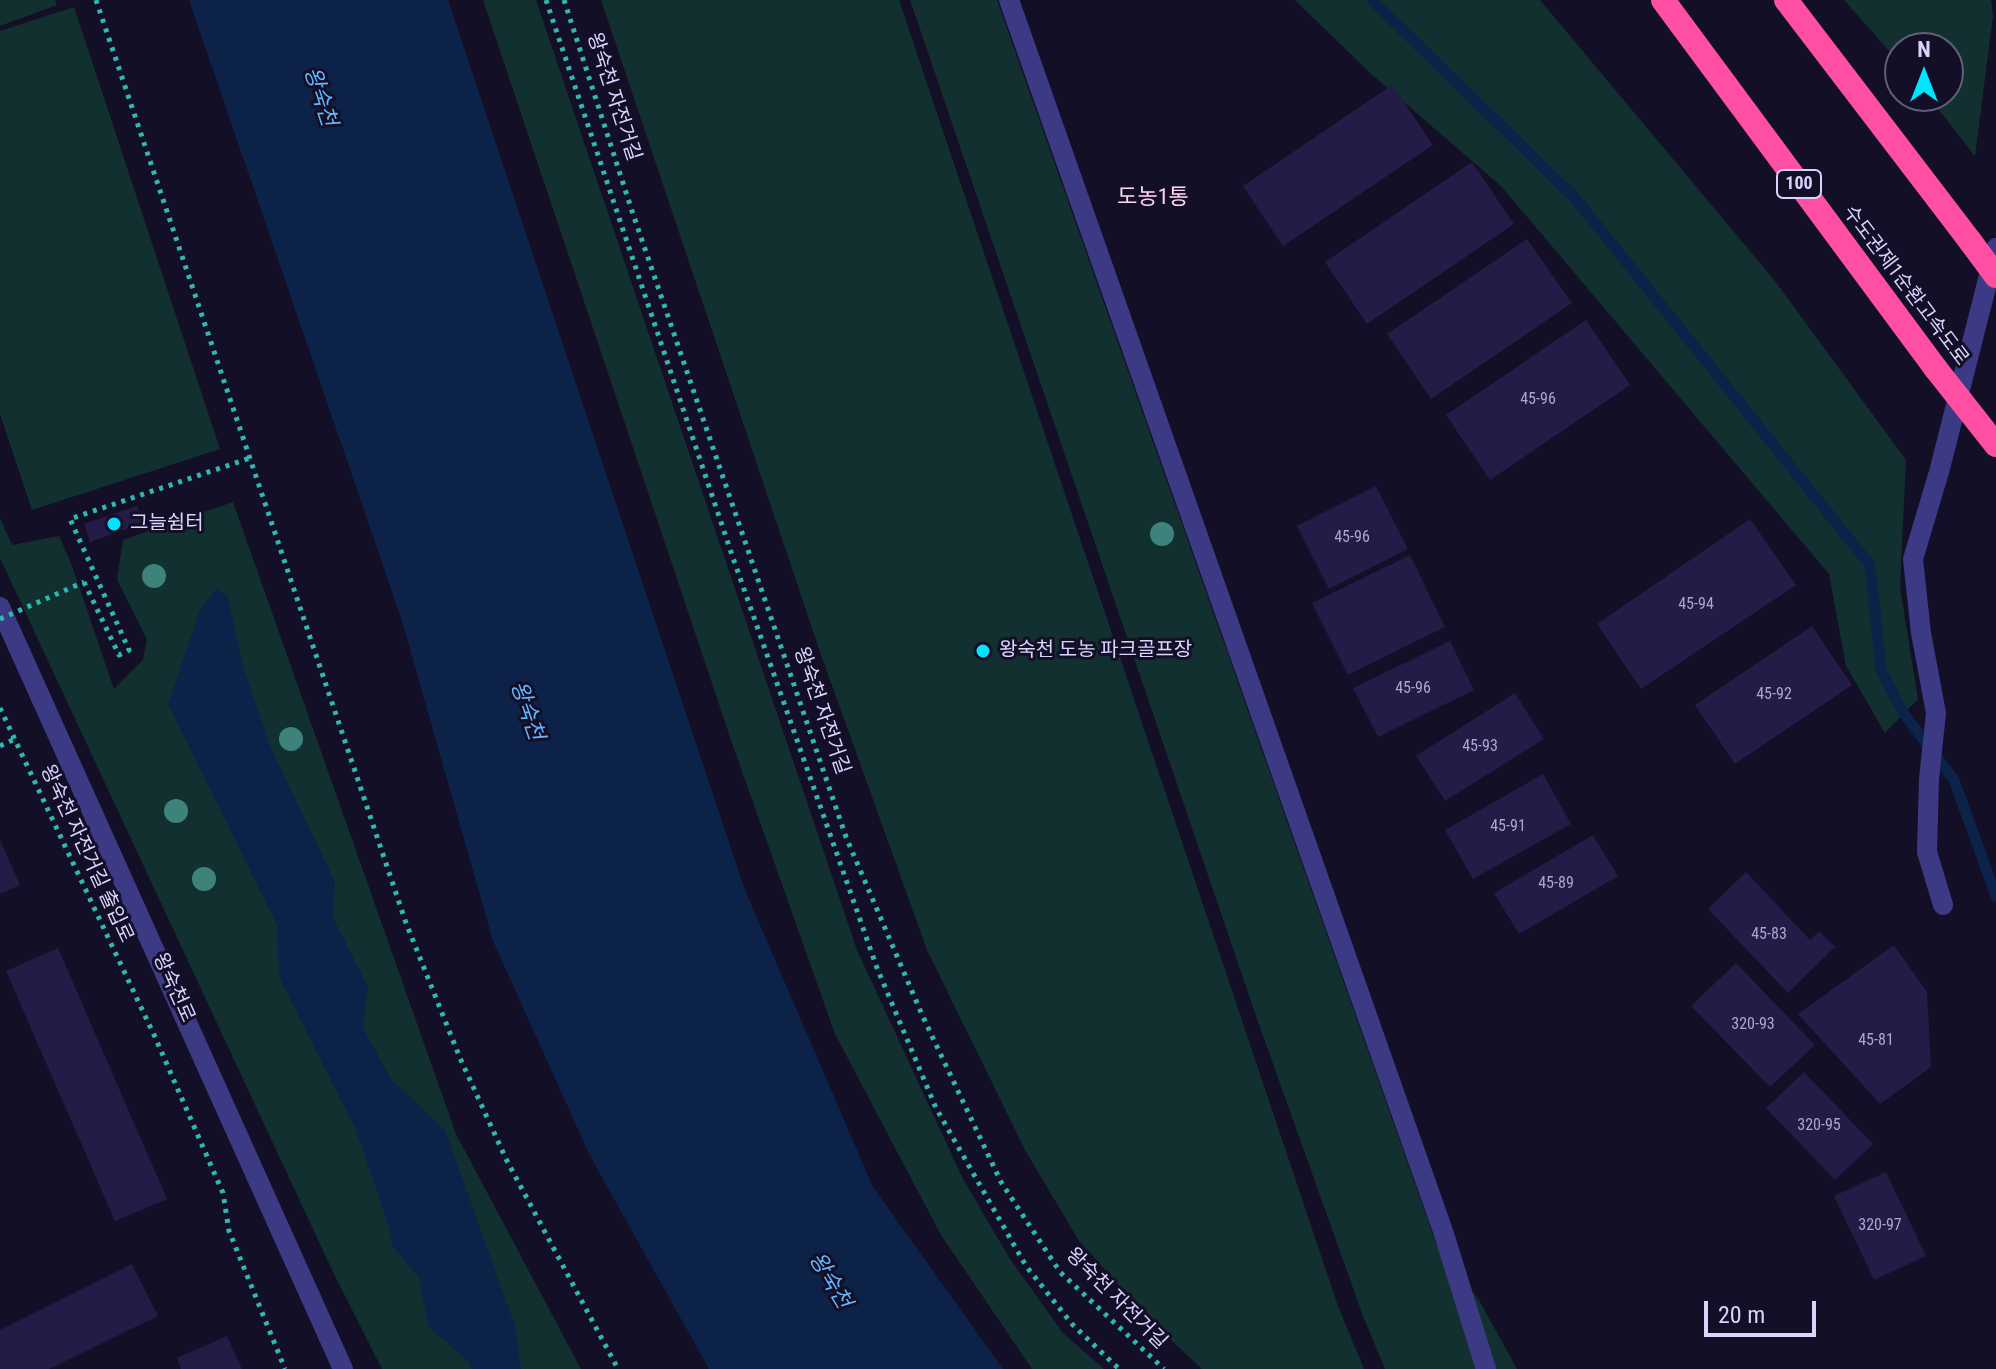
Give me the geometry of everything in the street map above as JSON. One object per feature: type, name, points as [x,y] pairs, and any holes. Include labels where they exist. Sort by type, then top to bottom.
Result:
[{"type":"highway","name":"수도권제1순환고속도로","points":[[1663,0],[1936,369],[1996,445]]},
{"type":"highway","points":[[1786,0],[1996,276]]},
{"type":"street","points":[[1009,0],[1438,1216],[1486,1369]]},
{"type":"street","points":[[1943,905],[1927,852],[1929,779],[1936,713],[1921,633],[1913,559],[1939,472],[1996,248]]},
{"type":"street","name":"왕숙천로","points":[[0,607],[343,1369]]},
{"type":"path","points":[[96,0],[406,923],[460,1058],[506,1159],[618,1369]]},
{"type":"path","points":[[546,0],[732,555],[877,968],[936,1108],[1026,1266],[1072,1324],[1119,1369]]},
{"type":"path","name":"왕숙천 자전거길","points":[[564,0],[632,211],[846,837],[923,1017],[1001,1182],[1060,1272],[1164,1369]]},
{"type":"path","points":[[0,619],[84,582],[119,655],[129,650],[70,519],[250,458]]},
{"type":"path","name":"왕숙천 자전거길 출입로","points":[[0,708],[155,1037],[223,1193],[229,1231],[285,1369]]},
{"type":"path","points":[[0,746],[15,739]]},
{"type":"green space","points":[[0,0],[55,0],[57,5],[0,26]]},
{"type":"green space","points":[[483,0],[536,0],[857,950],[963,1179],[1010,1259],[1063,1333],[1104,1369],[1032,1369],[941,1235],[835,1034],[732,743]]},
{"type":"green space","name":"왕숙천 도농 파크골프장","points":[[601,0],[899,0],[1338,1306],[1364,1369],[1202,1369],[1155,1325],[1079,1241],[1025,1150],[927,950],[820,652]]},
{"type":"green space","points":[[910,0],[997,0],[1437,1246],[1479,1300],[1517,1369],[1385,1369],[1363,1316],[1257,1019]]},
{"type":"green space","points":[[1295,0],[1540,0],[1775,281],[1906,460],[1900,587],[1918,699],[1885,733],[1846,666],[1829,574],[1501,186],[1369,72]]},
{"type":"green space","points":[[1844,0],[1991,0],[1993,16],[1975,156],[1941,112],[1964,112],[1964,32],[1884,32],[1884,45]]},
{"type":"green space","points":[[74,7],[220,449],[32,510],[0,414],[0,31]]},
{"type":"green space","points":[[233,502],[456,1134],[581,1369],[382,1369],[333,1272],[0,558],[0,518],[12,545],[59,536],[114,689],[143,660],[147,639],[117,579],[123,540]]},
{"type":"water","name":"왕숙천","points":[[189,0],[448,0],[745,890],[873,1187],[1003,1369],[709,1369],[590,1156],[493,941],[402,621]]},
{"type":"water","points":[[217,588],[227,595],[244,669],[271,748],[335,882],[333,918],[368,987],[363,1028],[391,1079],[445,1130],[515,1326],[521,1369],[472,1369],[468,1361],[429,1327],[418,1276],[392,1246],[388,1224],[356,1130],[279,977],[277,925],[168,704],[200,610]]},
{"type":"building","points":[[1392,85],[1433,145],[1283,246],[1243,186]]},
{"type":"building","points":[[1472,162],[1514,224],[1367,324],[1325,262]]},
{"type":"building","points":[[1527,239],[1572,303],[1431,399],[1387,334]]},
{"type":"building","points":[[1586,320],[1630,385],[1490,480],[1446,415]]},
{"type":"building","points":[[1376,486],[1408,549],[1329,589],[1297,526]]},
{"type":"building","name":"그늘쉼터","points":[[137,506],[143,523],[90,542],[84,524]]},
{"type":"building","points":[[1750,519],[1796,585],[1641,689],[1597,624]]},
{"type":"building","points":[[1410,555],[1445,627],[1348,675],[1312,603]]},
{"type":"building","points":[[1812,626],[1852,685],[1735,764],[1695,705]]},
{"type":"building","points":[[1450,641],[1474,690],[1378,737],[1353,688]]},
{"type":"building","points":[[1515,693],[1544,739],[1445,801],[1416,756]]},
{"type":"building","points":[[1543,774],[1571,824],[1473,879],[1445,830]]},
{"type":"building","points":[[1593,835],[1618,876],[1519,934],[1494,893]]},
{"type":"building","points":[[0,840],[20,885],[0,894]]},
{"type":"building","points":[[1746,872],[1810,940],[1819,931],[1835,947],[1788,993],[1708,909]]},
{"type":"building","points":[[1894,945],[1927,992],[1931,1067],[1880,1104],[1798,1014]]},
{"type":"building","points":[[58,948],[167,1199],[115,1221],[6,971]]},
{"type":"building","points":[[1736,963],[1815,1045],[1770,1087],[1691,1006]]},
{"type":"building","points":[[1804,1072],[1873,1144],[1835,1180],[1766,1108]]},
{"type":"building","points":[[1886,1172],[1926,1256],[1874,1280],[1834,1196]]},
{"type":"building","points":[[132,1264],[158,1316],[49,1369],[0,1369],[0,1330]]},
{"type":"building","points":[[227,1336],[242,1369],[181,1369],[177,1358]]},
{"type":"waterway","points":[[1372,0],[1575,198],[1870,565],[1881,670],[1902,711],[1954,780],[1996,896]]},
{"type":"place","name":"그늘쉼터","points":[[114,524]]},
{"type":"place","name":"왕숙천 도농 파크골프장","points":[[983,651]]},
{"type":"district","name":"도농1통","points":[[1153,198]]}]
